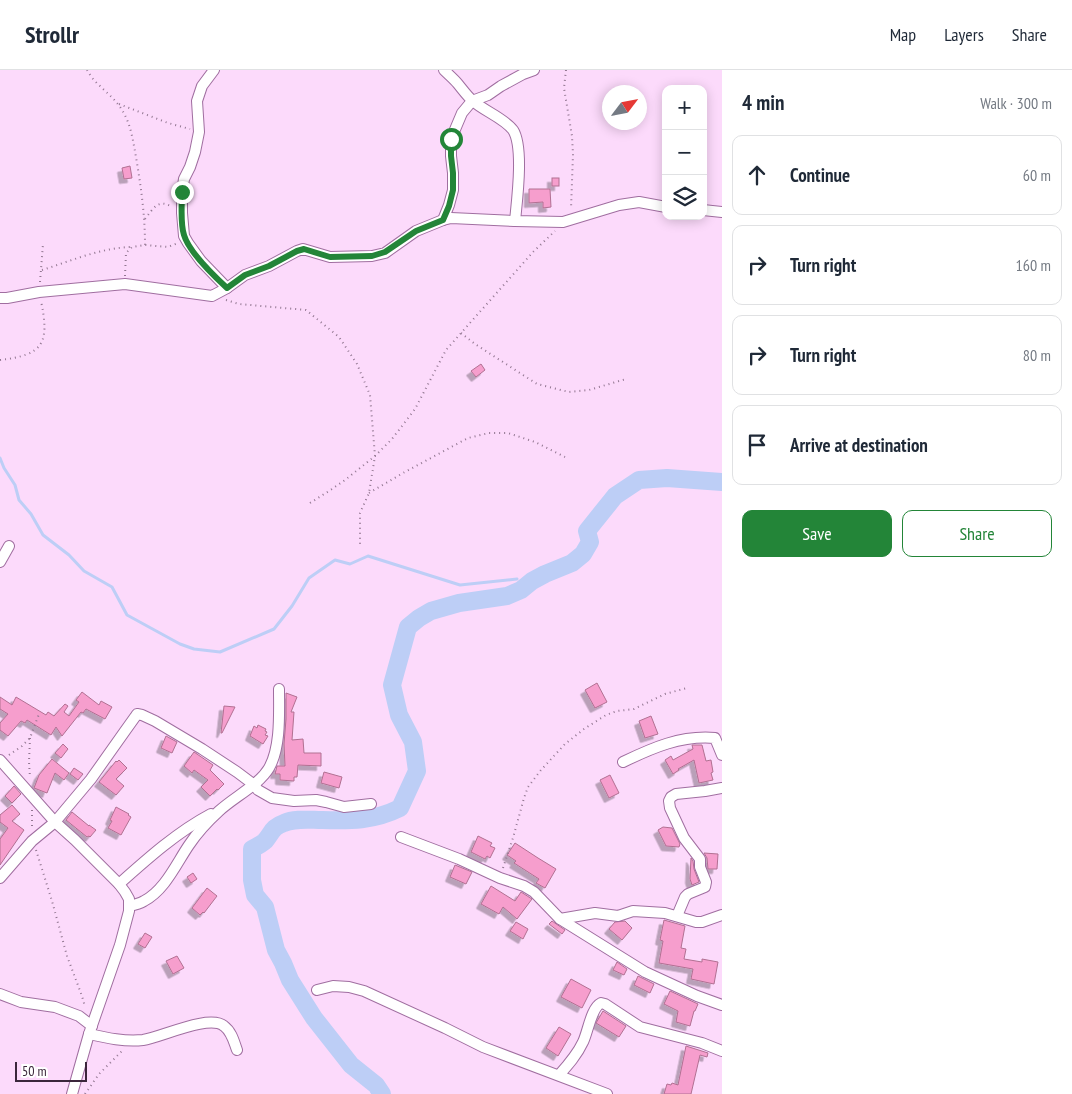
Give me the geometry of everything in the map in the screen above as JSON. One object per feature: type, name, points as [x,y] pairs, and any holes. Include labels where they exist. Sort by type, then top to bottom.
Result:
[{"type":"street","points":[[214,70],[202,86],[198,101],[199,132],[195,152],[184,179],[182,213],[184,236],[188,243],[201,261],[227,288]]},
{"type":"street","points":[[444,70],[472,101],[513,130],[516,138],[519,167],[515,221]]},
{"type":"street","points":[[443,220],[453,190],[451,139],[462,113],[472,101],[488,95],[523,74],[534,70]]},
{"type":"street","points":[[0,298],[39,292],[124,284],[212,296],[245,275],[269,266],[297,251],[304,249],[330,257],[372,256],[385,252],[416,231],[451,218],[567,221],[619,205],[639,202],[662,205]]},
{"type":"street","points":[[707,210],[722,212]]},
{"type":"street","points":[[0,562],[9,546]]},
{"type":"street","points":[[129,906],[145,901],[157,891],[177,866],[196,835],[220,810],[261,778],[268,769],[276,750],[279,689]]},
{"type":"street","points":[[0,878],[32,841],[55,822],[91,779],[138,714],[155,721],[222,762],[253,784],[258,790],[272,798],[282,800],[316,800],[344,807],[371,804]]},
{"type":"street","points":[[622,762],[650,749],[682,739],[702,737],[715,738],[722,755]]},
{"type":"street","points":[[0,761],[55,822],[76,840],[118,884],[128,895],[129,899],[120,945],[91,1030],[72,1094]]},
{"type":"street","points":[[677,916],[688,894],[705,887],[706,882],[700,867],[700,859],[684,838],[670,808],[669,801],[676,794],[722,788]]},
{"type":"street","points":[[118,884],[187,829],[220,810]]},
{"type":"street","points":[[401,837],[524,886],[534,892],[560,919],[645,972],[683,990],[722,1005]]},
{"type":"street","points":[[560,919],[595,913],[618,916],[633,911],[665,913],[702,922],[722,915]]},
{"type":"street","points":[[317,990],[333,986],[364,991],[483,1047],[607,1094]]},
{"type":"street","points":[[0,994],[21,1002],[55,1007],[79,1016],[91,1030],[114,1039],[144,1040],[209,1022],[217,1022],[231,1033],[237,1050]]},
{"type":"street","points":[[559,1075],[583,1042],[593,1014],[598,1005],[602,1003],[640,1027],[702,1043],[722,1051]]},
{"type":"path","points":[[86,70],[97,84],[119,104],[168,123],[199,132]]},
{"type":"path","points":[[310,503],[329,492],[375,456],[392,439],[415,409],[446,350],[533,252],[567,221],[573,154],[564,88],[566,70]]},
{"type":"path","points":[[119,104],[131,133],[139,175],[145,219],[145,245]]},
{"type":"path","points":[[145,219],[156,207],[163,203],[182,213]]},
{"type":"path","points":[[42,270],[87,255],[109,250],[145,245],[168,247],[176,244],[184,236]]},
{"type":"path","points":[[0,360],[30,354],[36,351],[42,344],[44,316],[39,292],[43,244]]},
{"type":"path","points":[[124,284],[127,252],[132,247]]},
{"type":"path","points":[[212,296],[239,304],[306,310],[339,337],[357,364],[370,395],[375,456],[369,493],[360,513],[360,546]]},
{"type":"path","points":[[461,333],[537,384],[569,392],[589,390],[626,379]]},
{"type":"path","points":[[369,493],[468,438],[489,433],[508,433],[536,442],[565,457]]},
{"type":"path","points":[[500,878],[514,838],[528,787],[555,755],[572,738],[606,715],[634,708],[665,694],[686,688]]},
{"type":"path","points":[[30,778],[30,738],[39,714]]},
{"type":"path","points":[[0,761],[30,738]]},
{"type":"path","points":[[31,796],[32,841],[52,900],[67,956],[82,996],[91,1030]]},
{"type":"path","points":[[85,1094],[99,1074],[133,1040]]},
{"type":"building","points":[[130,166],[132,178],[124,179],[122,168]]},
{"type":"building","points":[[552,178],[559,178],[559,186],[552,186]]},
{"type":"building","points":[[529,189],[550,189],[551,207],[543,208],[543,202],[529,203]]},
{"type":"building","points":[[481,364],[485,370],[476,377],[471,371]]},
{"type":"building","points":[[597,683],[607,702],[595,708],[585,690]]},
{"type":"building","points":[[82,692],[99,705],[101,701],[112,707],[105,719],[86,709],[83,713],[81,712],[62,736],[56,727],[51,735],[27,720],[25,723],[21,721],[8,736],[0,730],[0,723],[8,714],[0,709],[0,697],[12,705],[16,697],[46,715],[48,712],[54,716],[65,704],[68,706],[64,712],[69,716],[79,702],[76,700]]},
{"type":"building","points":[[286,693],[297,697],[291,712],[294,712],[292,740],[303,739],[304,753],[321,753],[321,766],[298,765],[297,777],[294,777],[294,781],[280,780],[280,774],[275,774],[277,766],[285,766]]},
{"type":"building","points":[[224,706],[235,707],[221,733]]},
{"type":"building","points":[[651,716],[658,734],[645,738],[639,721]]},
{"type":"building","points":[[258,725],[266,729],[265,731],[267,732],[265,735],[268,736],[263,744],[250,736],[254,726],[257,728]]},
{"type":"building","points":[[166,736],[177,742],[172,753],[161,748]]},
{"type":"building","points":[[63,744],[68,749],[61,758],[55,753]]},
{"type":"building","points":[[692,745],[702,745],[706,761],[711,760],[713,780],[699,783],[694,760],[673,774],[665,760],[671,756],[673,760],[693,749]]},
{"type":"building","points":[[194,752],[213,765],[210,770],[224,784],[210,796],[201,787],[208,780],[194,770],[192,773],[184,766]]},
{"type":"building","points":[[52,759],[69,773],[64,780],[55,773],[47,793],[34,788],[39,775]]},
{"type":"building","points":[[119,760],[127,768],[116,779],[124,786],[116,795],[99,782],[116,761]]},
{"type":"building","points":[[74,768],[83,774],[78,780],[70,774]]},
{"type":"building","points":[[324,772],[342,777],[339,788],[321,783]]},
{"type":"building","points":[[610,775],[619,793],[609,798],[600,780]]},
{"type":"building","points":[[14,786],[21,794],[12,803],[5,796]]},
{"type":"building","points":[[12,805],[20,814],[12,821],[24,830],[0,865],[0,839],[8,828],[0,822],[0,815]]},
{"type":"building","points":[[116,807],[131,817],[121,835],[108,828]]},
{"type":"building","points":[[72,812],[96,830],[90,837],[87,837],[66,820]]},
{"type":"building","points":[[663,827],[672,828],[680,844],[679,847],[666,846],[658,830]]},
{"type":"building","points":[[478,836],[492,843],[490,846],[495,848],[490,858],[487,856],[485,859],[471,852]]},
{"type":"building","points":[[515,843],[556,869],[545,888],[536,883],[539,879],[514,863],[516,861],[507,855]]},
{"type":"building","points":[[704,853],[718,854],[717,869],[708,869],[707,858]]},
{"type":"building","points":[[691,858],[699,882],[692,885],[690,879]]},
{"type":"building","points":[[455,865],[472,872],[466,884],[450,877]]},
{"type":"building","points":[[193,873],[197,879],[191,883],[187,877]]},
{"type":"building","points":[[491,886],[515,901],[521,892],[532,899],[517,919],[503,907],[499,914],[481,904]]},
{"type":"building","points":[[207,888],[217,896],[204,913],[200,915],[192,908]]},
{"type":"building","points":[[664,920],[685,926],[681,948],[686,949],[684,959],[702,962],[702,959],[718,962],[714,984],[691,979],[693,969],[659,963],[663,941],[660,940]]},
{"type":"building","points":[[552,921],[565,930],[562,934],[549,924]]},
{"type":"building","points":[[625,921],[632,928],[622,940],[609,929],[615,922]]},
{"type":"building","points":[[516,922],[528,929],[523,939],[510,931]]},
{"type":"building","points":[[145,933],[152,937],[145,948],[138,944]]},
{"type":"building","points":[[177,956],[184,968],[173,974],[166,961]]},
{"type":"building","points":[[617,962],[627,969],[624,975],[613,970]]},
{"type":"building","points":[[638,976],[654,984],[650,993],[634,985]]},
{"type":"building","points":[[571,979],[591,990],[582,1008],[561,997]]},
{"type":"building","points":[[670,991],[698,1004],[690,1026],[676,1022],[678,1011],[664,1004]]},
{"type":"building","points":[[603,1011],[626,1026],[619,1037],[596,1023]]},
{"type":"building","points":[[559,1027],[571,1034],[558,1056],[546,1048]]},
{"type":"building","points":[[686,1046],[708,1053],[707,1057],[700,1055],[691,1094],[664,1094],[667,1084],[678,1085]]},
{"type":"waterway","points":[[0,458],[15,485],[19,500],[31,514],[43,535],[69,555],[84,571],[112,587],[127,615],[180,644],[194,649],[220,652],[274,629],[292,606],[309,578],[335,560],[350,564],[368,556],[460,585],[517,579]]},
{"type":"waterway","points":[[382,1094],[376,1085],[351,1065],[314,1018],[290,980],[276,950],[265,907],[255,895],[252,880],[252,849],[265,841],[277,826],[288,821],[371,818],[400,808],[417,771],[413,742],[399,715],[392,685],[408,627],[419,618],[431,611],[459,603],[507,596],[521,590],[545,574],[572,563],[583,554],[590,542],[587,531],[615,496],[639,480],[667,478],[722,482]]},
{"type":"route","points":[[182,192],[184,236],[201,261],[227,288],[245,275],[269,266],[297,251],[304,249],[330,257],[372,256],[385,252],[416,231],[443,220],[453,190],[451,139]]}]
